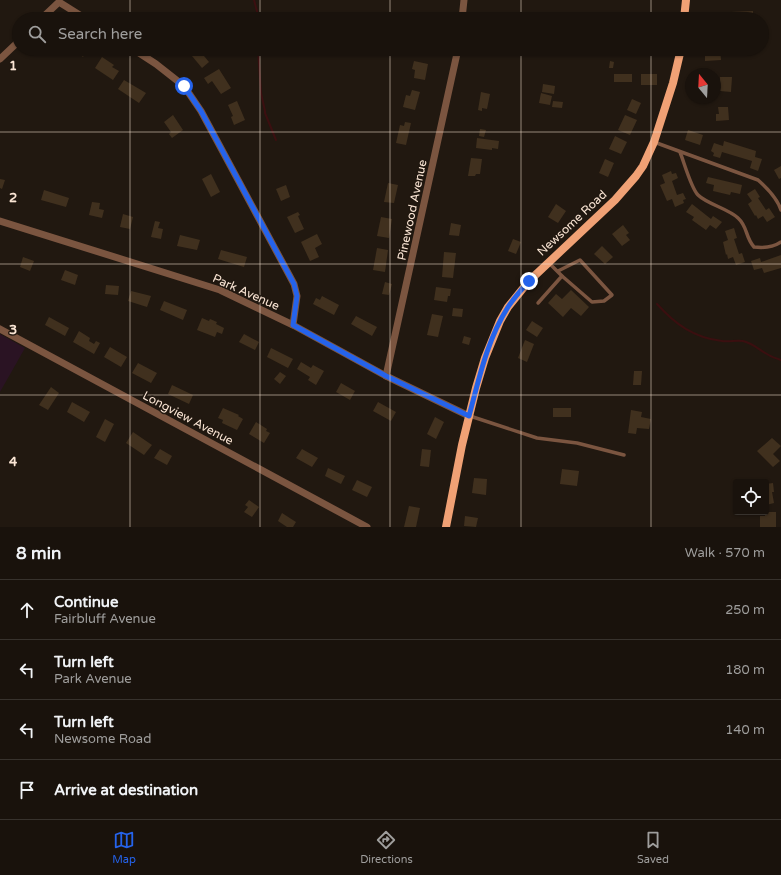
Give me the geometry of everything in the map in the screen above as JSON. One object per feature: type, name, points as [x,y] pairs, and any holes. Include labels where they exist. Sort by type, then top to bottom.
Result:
[{"type":"street","points":[[463,12],[464,0]]},
{"type":"street","points":[[685,12],[686,0]]},
{"type":"street","points":[[48,12],[59,2],[75,12]]},
{"type":"street","points":[[0,59],[12,48]]},
{"type":"street","points":[[144,56],[184,86],[201,111],[294,284],[297,296],[293,325]]},
{"type":"street","name":"Pinewood Avenue","points":[[386,376],[456,56]]},
{"type":"street","name":"Newsome Road","points":[[446,527],[469,416],[485,358],[500,321],[518,293],[529,281],[628,187],[643,166],[654,142],[673,83],[679,56]]},
{"type":"street","name":"Park Avenue","points":[[0,222],[220,290],[293,325],[386,376],[469,416]]},
{"type":"street","name":"Longview Avenue","points":[[0,329],[367,527]]},
{"type":"lane","points":[[654,142],[758,180],[777,201],[781,210]]},
{"type":"lane","points":[[680,152],[693,188],[698,195],[737,217],[744,224],[749,241],[754,247],[761,248],[781,242]]},
{"type":"lane","points":[[548,262],[592,302],[604,301],[612,295],[580,260],[558,271]]},
{"type":"lane","points":[[538,303],[562,276]]},
{"type":"lane","points":[[469,416],[537,438],[577,443],[624,455]]},
{"type":"shaded area","points":[[0,334],[25,348],[0,392]]},
{"type":"building","points":[[753,11],[753,12],[731,12]]},
{"type":"building","points":[[192,56],[204,56],[209,62],[202,68]]},
{"type":"building","points":[[705,56],[721,56],[721,60],[705,61]]},
{"type":"building","points":[[102,57],[114,65],[112,67],[119,71],[113,80],[95,68]]},
{"type":"building","points":[[414,61],[428,64],[425,80],[414,78],[415,70],[412,69]]},
{"type":"building","points":[[610,61],[614,62],[613,68],[609,68]]},
{"type":"building","points":[[219,69],[231,88],[221,94],[212,81],[208,84],[204,78]]},
{"type":"building","points":[[614,74],[632,74],[632,82],[614,82]]},
{"type":"building","points":[[641,74],[657,74],[657,85],[641,85]]},
{"type":"building","points":[[721,77],[732,77],[731,92],[721,91]]},
{"type":"building","points":[[124,80],[146,93],[139,103],[118,89]]},
{"type":"building","points":[[543,84],[555,86],[554,94],[542,92]]},
{"type":"building","points":[[412,90],[420,92],[415,110],[403,107],[406,95],[410,96]]},
{"type":"building","points":[[481,92],[490,94],[487,109],[482,108],[482,111],[478,110]]},
{"type":"building","points":[[541,93],[552,96],[550,105],[539,103]]},
{"type":"building","points":[[632,99],[641,103],[636,114],[627,110]]},
{"type":"building","points":[[237,101],[245,120],[234,125],[231,117],[233,116],[228,105]]},
{"type":"building","points":[[553,101],[563,102],[562,108],[552,107]]},
{"type":"building","points":[[718,107],[728,107],[729,120],[716,121],[716,114],[719,114]]},
{"type":"building","points":[[173,115],[183,130],[172,138],[169,134],[171,132],[164,122]]},
{"type":"building","points":[[625,115],[637,120],[630,135],[618,130]]},
{"type":"building","points":[[405,122],[411,123],[406,145],[396,143],[400,125],[404,126]]},
{"type":"building","points":[[480,129],[486,130],[484,137],[479,136]]},
{"type":"building","points":[[688,130],[703,135],[700,145],[685,140]]},
{"type":"building","points":[[615,136],[627,142],[621,154],[609,149]]},
{"type":"building","points":[[477,138],[499,141],[498,149],[492,148],[492,150],[476,148]]},
{"type":"building","points":[[724,141],[756,151],[755,157],[762,159],[758,171],[750,168],[752,161],[722,152],[720,158],[713,156],[714,153],[711,151],[714,143],[723,146]]},
{"type":"building","points":[[471,158],[482,159],[480,174],[476,174],[475,176],[468,176]]},
{"type":"building","points":[[605,159],[614,163],[608,177],[599,173]]},
{"type":"building","points":[[781,166],[781,178],[779,179],[774,170]]},
{"type":"building","points":[[671,171],[672,174],[676,173],[678,178],[672,181],[677,195],[683,193],[686,199],[683,200],[684,203],[675,207],[672,199],[667,201],[660,185],[665,183],[662,175]]},
{"type":"building","points":[[211,174],[220,192],[211,197],[202,179]]},
{"type":"building","points":[[708,177],[742,185],[740,194],[731,192],[730,195],[713,191],[714,185],[706,183]]},
{"type":"building","points":[[0,179],[5,180],[2,189],[0,188]]},
{"type":"building","points":[[388,183],[398,185],[394,203],[384,202]]},
{"type":"building","points":[[286,185],[290,197],[281,201],[276,189]]},
{"type":"building","points":[[755,189],[760,197],[758,198],[766,210],[769,208],[775,217],[767,222],[763,216],[758,219],[748,204],[752,201],[747,194]]},
{"type":"building","points":[[44,190],[69,198],[66,207],[41,200]]},
{"type":"building","points":[[92,202],[100,203],[99,209],[104,210],[102,218],[89,215]]},
{"type":"building","points":[[556,204],[566,211],[558,223],[548,217]]},
{"type":"building","points":[[692,204],[711,219],[713,216],[722,222],[716,229],[710,225],[706,230],[692,220],[694,217],[686,212]]},
{"type":"building","points":[[298,212],[300,215],[298,216],[304,229],[295,233],[287,217]]},
{"type":"building","points":[[123,214],[133,217],[130,229],[120,227]]},
{"type":"building","points":[[381,217],[392,219],[389,238],[377,236]]},
{"type":"building","points":[[155,221],[160,222],[158,228],[163,229],[161,239],[151,237]]},
{"type":"building","points":[[451,223],[461,225],[459,236],[449,235]]},
{"type":"building","points":[[623,225],[629,233],[626,235],[630,240],[622,246],[612,234]]},
{"type":"building","points":[[734,228],[737,238],[734,239],[739,254],[742,253],[745,262],[736,265],[733,257],[728,259],[723,242],[728,240],[725,231]]},
{"type":"building","points":[[317,234],[322,244],[315,248],[319,257],[310,261],[301,242]]},
{"type":"building","points":[[180,235],[200,240],[197,250],[177,246]]},
{"type":"building","points":[[513,239],[521,242],[516,254],[508,251]]},
{"type":"building","points":[[602,246],[613,257],[605,264],[594,254]]},
{"type":"building","points":[[377,248],[388,250],[385,272],[373,270]]},
{"type":"building","points":[[221,250],[247,257],[244,267],[218,259]]},
{"type":"building","points":[[444,252],[456,253],[453,278],[442,277]]},
{"type":"building","points":[[781,255],[781,268],[764,273],[762,268],[754,270],[751,261],[760,258],[761,262]]},
{"type":"building","points":[[23,257],[34,261],[30,271],[20,267]]},
{"type":"building","points":[[65,270],[78,275],[75,285],[61,280]]},
{"type":"building","points":[[385,282],[392,284],[389,295],[382,294]]},
{"type":"building","points":[[106,285],[119,286],[118,295],[105,294]]},
{"type":"building","points":[[436,287],[451,289],[447,302],[434,300]]},
{"type":"building","points":[[571,290],[589,307],[581,316],[571,308],[563,317],[548,303],[556,294],[562,299]]},
{"type":"building","points":[[131,291],[151,296],[147,307],[128,301]]},
{"type":"building","points":[[322,296],[339,305],[334,315],[313,304],[316,298],[320,300]]},
{"type":"building","points":[[164,301],[187,310],[183,320],[160,310]]},
{"type":"building","points":[[453,308],[463,309],[462,317],[452,316]]},
{"type":"building","points":[[432,314],[443,316],[438,337],[427,335]]},
{"type":"building","points":[[356,316],[377,327],[372,336],[351,324]]},
{"type":"building","points":[[49,317],[69,328],[65,336],[45,325]]},
{"type":"building","points":[[202,318],[217,322],[216,324],[224,328],[222,334],[217,332],[215,337],[197,330]]},
{"type":"building","points":[[532,321],[543,328],[537,337],[526,330]]},
{"type":"building","points":[[79,331],[90,338],[89,341],[94,344],[96,341],[100,343],[94,354],[73,342]]},
{"type":"building","points":[[244,334],[259,342],[255,350],[239,342]]},
{"type":"building","points":[[464,336],[471,338],[469,345],[462,343]]},
{"type":"building","points":[[525,340],[534,344],[527,362],[518,358]]},
{"type":"building","points":[[110,347],[127,357],[121,367],[104,357]]},
{"type":"building","points":[[271,348],[293,359],[288,368],[267,357]]},
{"type":"building","points":[[301,362],[311,368],[313,365],[324,371],[316,385],[308,380],[310,377],[297,369]]},
{"type":"building","points":[[138,363],[157,373],[151,383],[132,373]]},
{"type":"building","points":[[634,371],[642,371],[641,385],[633,385]]},
{"type":"building","points":[[280,372],[286,376],[280,384],[274,379]]},
{"type":"building","points":[[341,383],[355,391],[350,400],[336,392]]},
{"type":"building","points":[[172,385],[193,395],[189,404],[168,394]]},
{"type":"building","points":[[51,387],[59,393],[48,410],[39,405]]},
{"type":"building","points":[[72,402],[90,412],[84,422],[67,412]]},
{"type":"building","points":[[378,402],[396,412],[391,421],[373,411]]},
{"type":"building","points":[[223,408],[239,415],[238,416],[243,419],[237,430],[222,423],[223,420],[218,418]]},
{"type":"building","points":[[553,408],[571,408],[571,417],[553,417]]},
{"type":"building","points":[[631,410],[642,412],[641,417],[651,419],[649,429],[637,428],[636,434],[628,433]]},
{"type":"building","points":[[435,417],[444,422],[436,439],[427,434]]},
{"type":"building","points":[[105,419],[114,424],[105,442],[96,437]]},
{"type":"building","points":[[256,422],[267,429],[266,431],[270,433],[264,443],[249,434]]},
{"type":"building","points":[[133,432],[152,445],[144,455],[126,443]]},
{"type":"building","points":[[772,438],[781,446],[773,454],[780,461],[773,467],[757,451]]},
{"type":"building","points":[[160,449],[172,456],[167,465],[154,458]]},
{"type":"building","points":[[302,449],[318,458],[312,467],[296,458]]},
{"type":"building","points":[[422,449],[431,450],[429,467],[420,466]]},
{"type":"building","points":[[328,468],[345,476],[341,484],[325,476]]},
{"type":"building","points":[[562,469],[579,471],[577,486],[560,484]]},
{"type":"building","points":[[474,478],[487,479],[486,495],[472,493]]},
{"type":"building","points":[[357,480],[372,487],[367,497],[352,490]]},
{"type":"building","points":[[773,483],[774,492],[772,492],[774,503],[769,504],[769,484]]},
{"type":"building","points":[[249,500],[259,507],[252,517],[244,512],[248,507],[245,505]]},
{"type":"building","points":[[409,506],[420,508],[416,527],[404,527]]},
{"type":"building","points":[[769,512],[776,512],[776,527],[760,527],[760,516],[769,515]]},
{"type":"building","points":[[282,513],[296,522],[293,527],[287,527],[278,521]]},
{"type":"building","points":[[465,516],[478,518],[476,527],[464,526]]},
{"type":"waterway","points":[[254,0],[257,12]]},
{"type":"waterway","points":[[258,56],[261,93],[265,113],[276,140]]},
{"type":"waterway","points":[[657,304],[678,324],[694,333],[703,337],[722,341],[747,342],[770,356],[781,360]]},
{"type":"route","points":[[184,86],[201,111],[294,284],[297,296],[293,325],[386,376],[469,416],[485,358],[494,333],[508,307],[529,281]]}]
